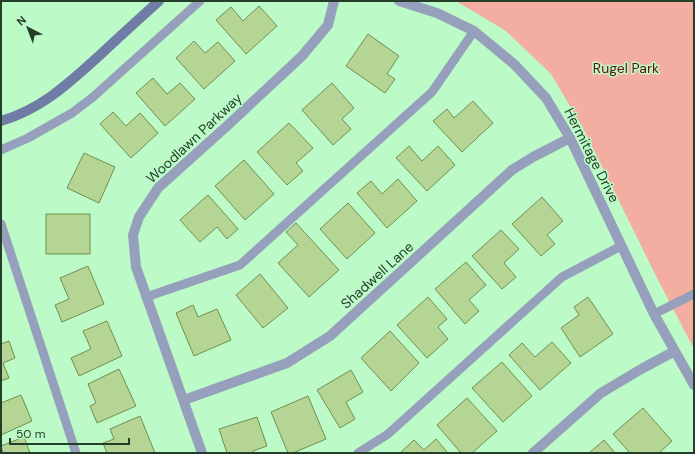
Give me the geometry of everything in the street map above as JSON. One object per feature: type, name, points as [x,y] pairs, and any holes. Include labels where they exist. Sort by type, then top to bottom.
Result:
[{"type":"street","points":[[1,121],[10,119],[43,102],[65,87],[159,1]]},
{"type":"street","name":"Woodlawn Parkway","points":[[202,453],[136,267],[134,235],[139,216],[158,188],[302,56],[328,25],[334,1]]},
{"type":"street","name":"Hermitage Drive","points":[[399,1],[437,13],[474,31],[514,64],[546,98],[570,138],[654,314],[694,385]]},
{"type":"street","name":"Shadwell Lane","points":[[184,400],[287,363],[330,336],[512,170],[533,157],[570,138]]},
{"type":"street","points":[[533,453],[601,393],[675,351]]},
{"type":"lane","points":[[1,150],[28,138],[72,113],[93,97],[200,1]]},
{"type":"lane","points":[[146,297],[240,265],[432,92],[474,31]]},
{"type":"lane","points":[[1,224],[76,453]]},
{"type":"lane","points":[[358,453],[388,434],[562,277],[621,246]]},
{"type":"lane","points":[[654,314],[694,294]]},
{"type":"green space","name":"Rugel Park","points":[[456,1],[694,1],[694,349],[583,128],[551,74],[506,31]]},
{"type":"building","points":[[259,6],[277,26],[246,54],[216,20],[231,7],[243,21]]},
{"type":"building","points":[[368,34],[399,56],[387,74],[395,79],[385,93],[346,66]]},
{"type":"building","points":[[194,41],[205,53],[218,42],[235,61],[204,89],[176,58]]},
{"type":"building","points":[[153,78],[167,94],[180,83],[195,99],[165,126],[136,93]]},
{"type":"building","points":[[332,83],[354,108],[342,119],[351,129],[333,145],[302,110]]},
{"type":"building","points":[[473,101],[493,123],[462,152],[433,121],[447,109],[454,118]]},
{"type":"building","points":[[113,112],[126,126],[140,113],[158,133],[131,158],[100,124]]},
{"type":"building","points":[[289,123],[313,148],[296,163],[303,171],[287,185],[257,152]]},
{"type":"building","points":[[409,146],[422,161],[438,146],[455,165],[427,191],[396,158]]},
{"type":"building","points":[[84,153],[115,167],[99,203],[67,188]]},
{"type":"building","points":[[244,160],[274,194],[245,220],[215,186]]},
{"type":"building","points":[[398,179],[417,201],[387,228],[357,193],[371,181],[382,194]]},
{"type":"building","points":[[208,195],[238,229],[227,239],[217,227],[200,242],[180,220]]},
{"type":"building","points":[[542,197],[563,221],[547,235],[555,244],[541,256],[512,224]]},
{"type":"building","points":[[348,203],[375,233],[347,259],[320,229]]},
{"type":"building","points":[[46,214],[90,214],[90,254],[46,254]]},
{"type":"building","points":[[296,223],[339,270],[309,297],[278,263],[298,245],[286,232]]},
{"type":"building","points":[[501,230],[519,249],[504,263],[516,277],[502,289],[472,256]]},
{"type":"building","points":[[466,262],[486,285],[469,300],[479,311],[465,324],[435,289]]},
{"type":"building","points":[[88,266],[104,304],[62,322],[55,305],[69,299],[60,278]]},
{"type":"building","points":[[260,274],[288,308],[263,328],[236,295]]},
{"type":"building","points":[[428,297],[447,319],[438,327],[448,339],[427,358],[397,325]]},
{"type":"building","points":[[588,297],[613,334],[580,357],[561,328],[579,315],[574,307]]},
{"type":"building","points":[[193,305],[198,317],[217,309],[231,340],[194,356],[176,313]]},
{"type":"building","points":[[107,321],[122,356],[79,376],[71,358],[91,349],[83,331]]},
{"type":"building","points":[[390,331],[419,363],[391,391],[361,358]]},
{"type":"building","points":[[9,341],[15,358],[3,363],[9,378],[1,381],[1,344]]},
{"type":"building","points":[[552,342],[571,363],[540,390],[509,355],[522,343],[535,357]]},
{"type":"building","points":[[502,362],[532,396],[503,422],[472,388]]},
{"type":"building","points":[[119,369],[136,406],[97,423],[90,406],[96,403],[88,384]]},
{"type":"building","points":[[351,370],[363,392],[346,402],[355,419],[340,428],[317,390]]},
{"type":"building","points":[[21,395],[32,421],[1,435],[1,403]]},
{"type":"building","points":[[308,396],[326,439],[293,453],[288,453],[271,412]]},
{"type":"building","points":[[467,398],[497,431],[472,453],[461,453],[437,425]]},
{"type":"building","points":[[643,408],[672,441],[659,453],[630,453],[613,434]]},
{"type":"building","points":[[140,416],[155,453],[107,453],[103,443],[114,439],[110,429]]},
{"type":"building","points":[[257,417],[267,446],[253,451],[253,453],[227,453],[219,429]]},
{"type":"building","points":[[24,437],[30,453],[3,453],[1,446]]},
{"type":"building","points":[[436,439],[448,453],[400,453],[414,440],[424,450]]},
{"type":"building","points":[[604,440],[615,453],[589,453]]}]
